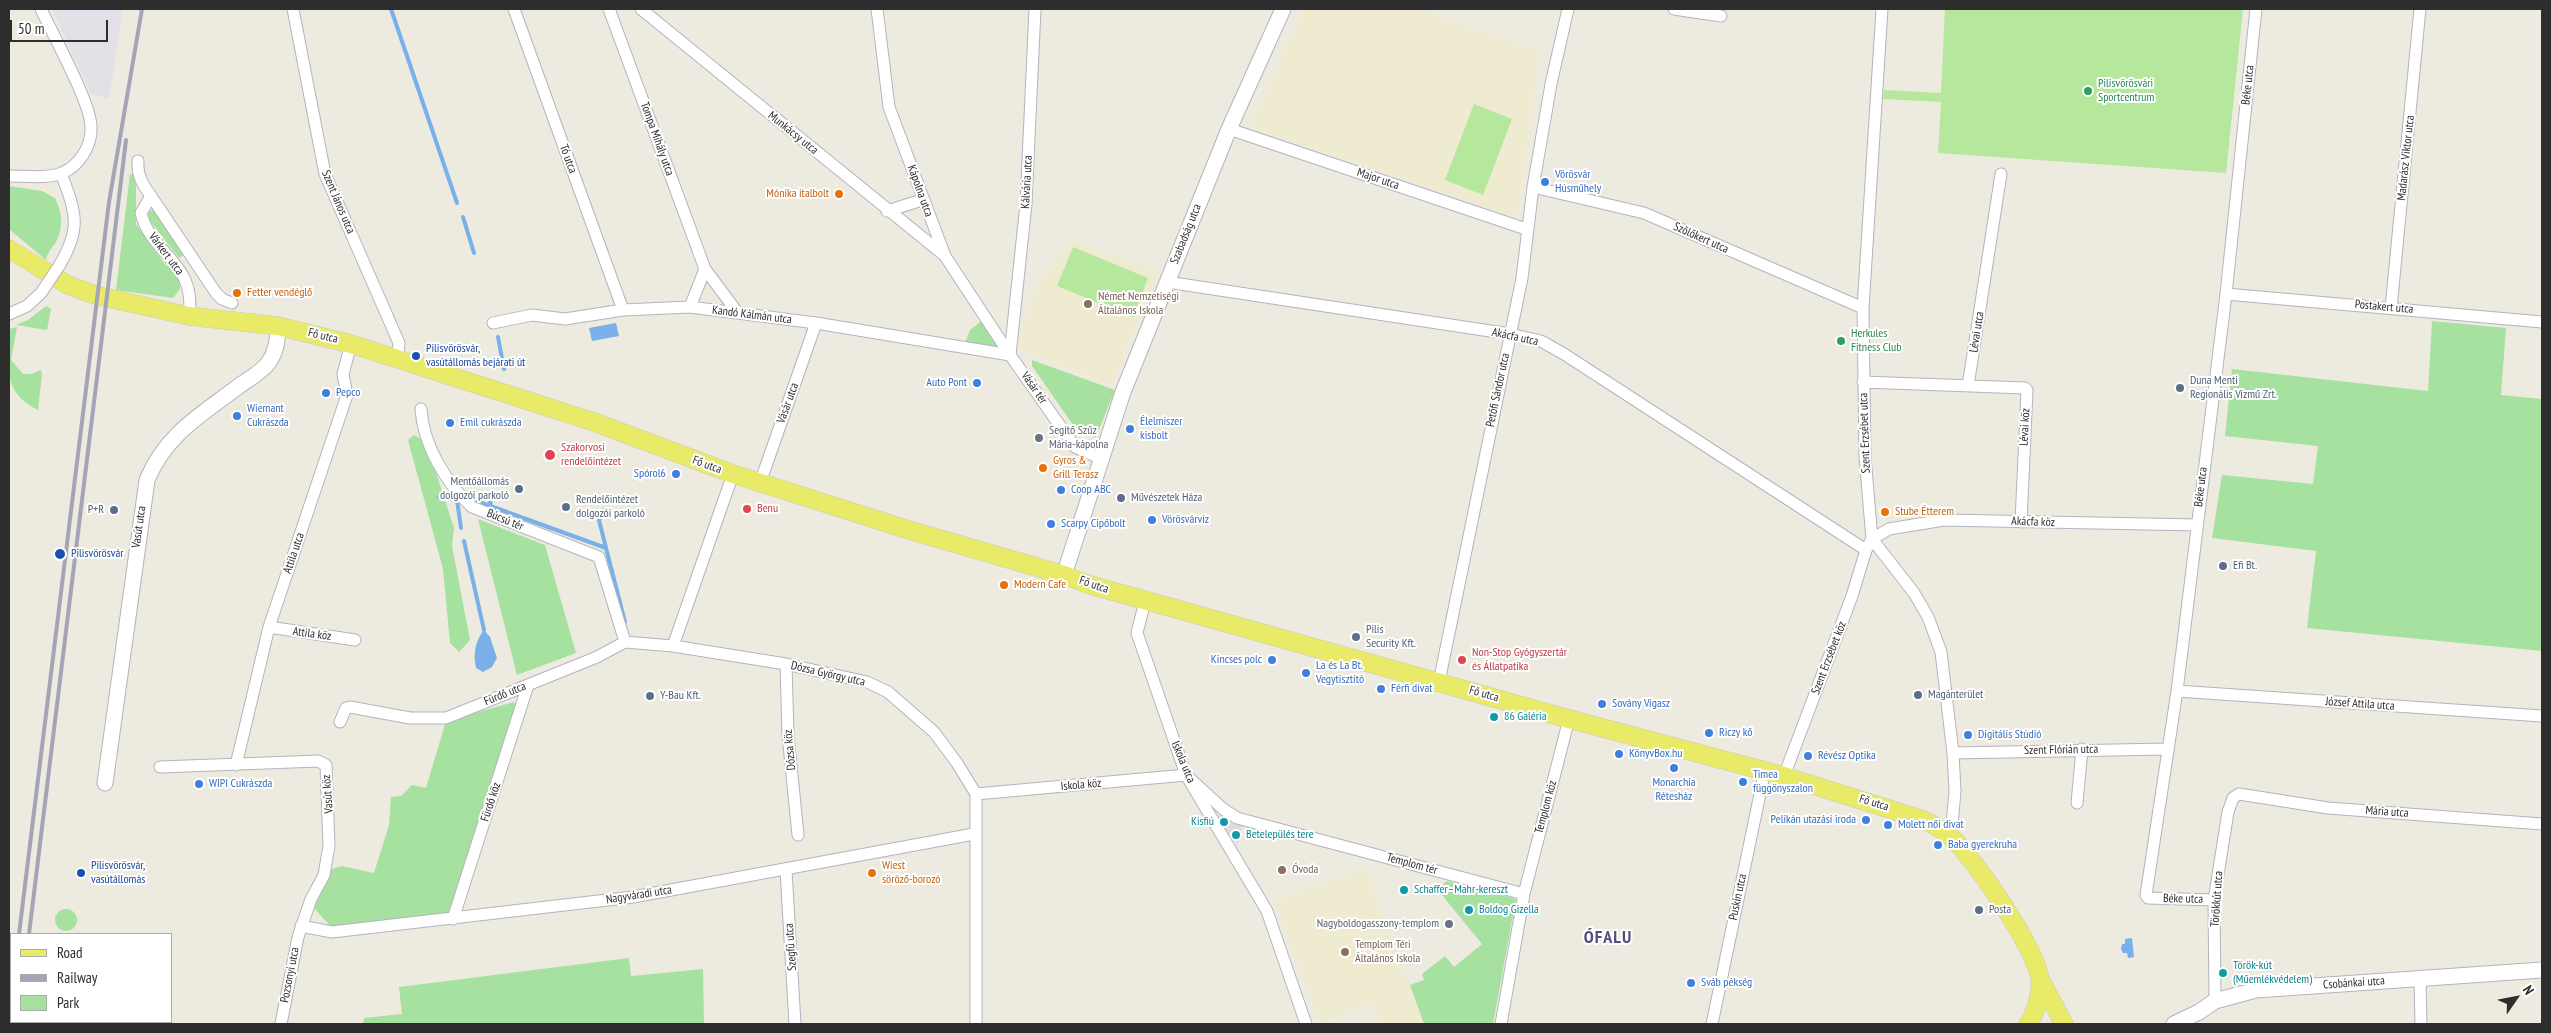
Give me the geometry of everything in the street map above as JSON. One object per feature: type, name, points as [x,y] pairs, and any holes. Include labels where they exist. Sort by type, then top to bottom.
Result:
[{"type":"main road","name":"Fő utca","points":[[9,249],[53,277],[79,290],[125,304],[189,316],[278,326],[350,344],[594,422],[733,474],[912,531],[1064,575],[1087,584],[1569,719],[1765,770],[1921,818],[1951,837],[1983,877],[2029,951],[2040,979],[2064,1024]]},
{"type":"main road","points":[[2040,979],[2033,1022],[2048,1017],[2064,1024]]},
{"type":"street","points":[[9,176],[45,176],[61,173],[78,161],[85,152],[92,127],[85,102],[40,9]]},
{"type":"street","name":"Szent János utca","points":[[293,9],[325,174],[399,343],[398,358]]},
{"type":"street","name":"Tó utca","points":[[514,9],[623,310]]},
{"type":"street","name":"Tompa Mihály utca","points":[[609,9],[705,268],[737,312]]},
{"type":"street","name":"Munkácsy utca","points":[[641,9],[887,211],[945,256]]},
{"type":"street","name":"Kápolna utca","points":[[877,9],[890,107],[922,200],[945,256],[1010,355]]},
{"type":"street","name":"Kálvária utca","points":[[1010,355],[1026,204],[1035,9]]},
{"type":"street","name":"Szabadság utca","points":[[1101,461],[1123,392],[1167,282],[1229,129],[1283,9]]},
{"type":"street","name":"Petőfi Sándor utca","points":[[1439,682],[1522,278],[1532,187],[1551,84],[1568,9]]},
{"type":"street","points":[[1674,9],[1721,16]]},
{"type":"street","name":"Szent Erzsébet utca","points":[[1872,539],[1865,457],[1863,308],[1882,9]]},
{"type":"street","name":"Béke utca","points":[[2214,900],[2148,898],[2146,896],[2177,691],[2226,294],[2256,9]]},
{"type":"street","name":"Madarász Viktor utca","points":[[2391,308],[2420,9]]},
{"type":"street","name":"Major utca","points":[[1229,129],[1526,229]]},
{"type":"street","name":"Várkert utca","points":[[138,161],[141,182],[216,293],[222,299],[232,303]]},
{"type":"street","points":[[9,314],[27,306],[41,292],[59,266],[73,240],[76,227],[75,214],[61,173]]},
{"type":"street","name":"Lévai utca","points":[[1968,386],[2001,174]]},
{"type":"street","name":"Szőlőkert utca","points":[[1532,187],[1644,213],[1863,308]]},
{"type":"street","name":"Várkert utca","points":[[151,196],[141,212],[144,224],[183,275],[190,290],[189,316]]},
{"type":"street","points":[[887,211],[922,200]]},
{"type":"street","points":[[690,307],[705,268]]},
{"type":"street","name":"Akácfa utca","points":[[1167,282],[1510,334],[1541,342],[1564,354],[1866,550]]},
{"type":"street","name":"Postakert utca","points":[[2226,294],[2542,322]]},
{"type":"street","name":"Kandó Kálmán utca","points":[[493,323],[532,315],[565,319],[623,310],[690,307],[816,323],[1010,355]]},
{"type":"street","name":"Vásár utca","points":[[760,482],[816,323]]},
{"type":"street","name":"Vasút utca","points":[[105,783],[147,480],[161,453],[175,435],[195,418],[265,367],[274,352],[278,326]]},
{"type":"street","name":"Attila utca","points":[[236,765],[269,627],[347,395],[343,374],[350,344]]},
{"type":"street","name":"Vásár tér","points":[[1010,355],[1075,447],[1101,461]]},
{"type":"street","points":[[1863,382],[1968,386]]},
{"type":"street","name":"Lévai köz","points":[[1968,386],[2027,390],[2020,522]]},
{"type":"street","name":"Búcsú tér","points":[[421,409],[422,428],[457,493],[472,507],[599,557],[625,642]]},
{"type":"street","points":[[1064,575],[1101,461]]},
{"type":"street","points":[[625,642],[673,646],[733,474]]},
{"type":"street","name":"Akácfa köz","points":[[1872,539],[1888,530],[1944,520],[2197,525]]},
{"type":"street","points":[[1872,539],[1914,593],[1936,637],[1945,674],[1953,753],[1955,791],[1951,837]]},
{"type":"street","name":"Szent Erzsébet köz","points":[[1784,776],[1852,596],[1866,550],[1872,539]]},
{"type":"street","name":"Iskola utca","points":[[1145,601],[1137,633],[1186,775],[1266,911],[1306,1024]]},
{"type":"street","name":"Attila köz","points":[[269,627],[354,640]]},
{"type":"street","name":"Fürdő utca","points":[[340,722],[346,708],[350,707],[410,718],[446,718],[597,657],[625,642]]},
{"type":"street","name":"Dózsa György utca","points":[[673,646],[786,664],[867,682],[888,692],[934,732],[957,763],[976,794]]},
{"type":"street","name":"Dózsa köz","points":[[786,664],[788,735],[798,835]]},
{"type":"street","name":"Fürdő köz","points":[[453,919],[528,685]]},
{"type":"street","name":"József Attila utca","points":[[2177,691],[2542,716]]},
{"type":"street","name":"Templom köz","points":[[1524,894],[1569,719]]},
{"type":"street","points":[[2077,803],[2082,749]]},
{"type":"street","name":"Szent Flórián utca","points":[[1953,753],[2082,749],[2168,749]]},
{"type":"street","name":"Vasút köz","points":[[160,767],[318,761],[326,765],[329,846],[324,875],[301,926]]},
{"type":"street","name":"Puskin utca","points":[[1712,1024],[1765,770]]},
{"type":"street","name":"Iskola köz","points":[[976,794],[1186,775]]},
{"type":"street","name":"Templom tér","points":[[1186,775],[1223,809],[1237,818],[1524,894]]},
{"type":"street","points":[[976,794],[974,834],[976,1024]]},
{"type":"street","name":"Mária utca","points":[[2233,798],[2240,794],[2328,808],[2542,824]]},
{"type":"street","name":"Törökkút utca","points":[[2214,1001],[2214,900],[2223,840],[2233,798]]},
{"type":"street","name":"Nagyváradi utca","points":[[301,926],[332,932],[633,897],[974,834]]},
{"type":"street","name":"Szegfű utca","points":[[786,870],[796,1024]]},
{"type":"street","points":[[1501,1024],[1524,894]]},
{"type":"street","name":"Pozsonyi utca","points":[[281,1024],[288,979],[301,926]]},
{"type":"street","name":"Csobánkai utca","points":[[2174,1024],[2198,1018],[2214,1001],[2256,990],[2542,970]]},
{"type":"street","points":[[2420,979],[2420,1024]]},
{"type":"shaded area","points":[[52,9],[123,9],[109,99],[91,94]]},
{"type":"shaded area","points":[[1304,9],[1422,10],[1540,51],[1517,218],[1250,127]]},
{"type":"shaded area","name":"Német Nemzetiségi Általános Iskola","points":[[1070,240],[1157,270],[1112,386],[1014,347],[1039,284]]},
{"type":"shaded area","name":"Betelepülés tere","points":[[1221,813],[1243,825],[1238,845],[1219,821],[1218,817]]},
{"type":"shaded area","name":"Templom Téri Általános Iskola","points":[[1366,868],[1423,1024],[1382,1024],[1374,1003],[1319,1023],[1275,901]]},
{"type":"green space","name":"Pilisvörösvári Sportcentrum","points":[[1945,9],[2243,9],[2226,173],[1938,153],[1941,102],[1883,99],[1884,90],[1941,93]]},
{"type":"green space","points":[[1474,104],[1512,119],[1483,195],[1445,180]]},
{"type":"green space","points":[[130,174],[134,175],[136,185],[136,224],[166,266],[169,264],[179,279],[180,289],[173,298],[116,290]]},
{"type":"green space","points":[[9,186],[42,191],[55,198],[61,214],[61,225],[59,236],[46,260],[9,229]]},
{"type":"green space","points":[[153,209],[186,253],[179,258],[150,221],[148,213]]},
{"type":"green space","points":[[1073,247],[1148,278],[1133,317],[1057,286]]},
{"type":"green space","points":[[46,306],[51,309],[47,330],[16,325],[28,320]]},
{"type":"green space","points":[[984,319],[1005,350],[964,346],[970,330]]},
{"type":"green space","points":[[2432,321],[2506,328],[2501,395],[2542,399],[2542,651],[2307,628],[2316,551],[2212,538],[2222,475],[2313,484],[2318,446],[2225,436],[2232,369],[2428,391]]},
{"type":"green space","points":[[17,327],[11,360],[23,374],[32,374],[41,370],[38,410],[26,403],[18,395],[10,376],[8,366],[9,329]]},
{"type":"green space","points":[[1032,360],[1115,390],[1096,437],[1078,432],[1032,366]]},
{"type":"green space","points":[[414,435],[426,442],[454,528],[452,546],[470,640],[459,652],[450,643],[443,569],[408,440]]},
{"type":"green space","points":[[478,519],[545,545],[576,653],[517,675]]},
{"type":"green space","points":[[514,702],[516,706],[449,914],[331,927],[314,908],[332,869],[342,866],[374,873],[389,825],[391,797],[401,796],[412,785],[426,788],[446,721]]},
{"type":"green space","points":[[1447,881],[1516,899],[1493,1024],[1424,1024],[1410,985],[1424,980],[1422,974],[1445,956],[1454,967],[1482,944],[1437,889]]},
{"type":"green space","points":[[66,909],[74,912],[77,920],[74,928],[66,931],[58,928],[55,920],[58,912]]},
{"type":"green space","points":[[629,958],[631,976],[703,969],[704,1024],[363,1024],[364,1018],[402,1014],[399,987]]},
{"type":"water","points":[[616,323],[619,336],[592,341],[589,328]]},
{"type":"water","points":[[484,630],[490,637],[497,658],[492,667],[483,672],[476,668],[475,658],[477,643]]},
{"type":"water","points":[[2132,938],[2134,957],[2128,958],[2127,953],[2123,953],[2121,949],[2122,944],[2125,944],[2125,939]]},
{"type":"waterway","points":[[391,9],[457,203]]},
{"type":"waterway","points":[[463,217],[474,253]]},
{"type":"waterway","points":[[498,337],[504,369]]},
{"type":"waterway","points":[[489,493],[491,507]]},
{"type":"waterway","points":[[439,497],[457,500],[461,528]]},
{"type":"waterway","points":[[471,499],[606,548],[625,622]]},
{"type":"waterway","points":[[604,510],[599,520],[606,548]]},
{"type":"waterway","points":[[464,541],[484,630]]},
{"type":"railway","points":[[19,933],[109,202],[142,9]]},
{"type":"railway","points":[[29,933],[126,140]]},
{"type":"railway","points":[[9,1019],[10,1009]]},
{"type":"place","name":"Pilisvörösvári Sportcentrum","points":[[2088,91]]},
{"type":"place","name":"Vörösvár Húsműhely","points":[[1545,182]]},
{"type":"place","name":"Mónika italbolt","points":[[839,194]]},
{"type":"place","name":"Fetter vendéglő","points":[[237,293]]},
{"type":"place","name":"Német Nemzetiségi Általános Iskola","points":[[1088,304]]},
{"type":"place","name":"Herkules Fitness Club","points":[[1841,341]]},
{"type":"place","name":"Pilisvörösvár, vasútállomás bejárati út","points":[[416,356]]},
{"type":"place","name":"Auto Pont","points":[[977,383]]},
{"type":"place","name":"Duna Menti Regionális Vízmű Zrt.","points":[[2180,388]]},
{"type":"place","name":"Pepco","points":[[326,393]]},
{"type":"place","name":"Wiemant Cukrászda","points":[[237,416]]},
{"type":"place","name":"Emil cukrászda","points":[[450,423]]},
{"type":"place","name":"Élelmiszer kisbolt","points":[[1130,429]]},
{"type":"place","name":"Segítő Szűz Mária-kápolna","points":[[1039,438]]},
{"type":"place","name":"Szakorvosi rendelőintézet","points":[[550,455]]},
{"type":"place","name":"Gyros & Grill Terasz","points":[[1043,468]]},
{"type":"place","name":"Spórol6","points":[[676,474]]},
{"type":"place","name":"Mentőállomás dolgozói parkoló","points":[[519,489]]},
{"type":"place","name":"Coop ABC","points":[[1061,490]]},
{"type":"place","name":"Művészetek Háza","points":[[1121,498]]},
{"type":"place","name":"Rendelőintézet dolgozói parkoló","points":[[566,507]]},
{"type":"place","name":"Benu","points":[[747,509]]},
{"type":"place","name":"P+R","points":[[114,510]]},
{"type":"place","name":"Stube Étterem","points":[[1885,512]]},
{"type":"place","name":"Vörösvárvíz","points":[[1152,520]]},
{"type":"place","name":"Scarpy Cipőbolt","points":[[1051,524]]},
{"type":"place","name":"Pilisvörösvár","points":[[60,554]]},
{"type":"place","name":"Efi Bt.","points":[[2223,566]]},
{"type":"place","name":"Modern Cafe","points":[[1004,585]]},
{"type":"place","name":"Pilis Security Kft.","points":[[1356,637]]},
{"type":"place","name":"Kincses polc","points":[[1272,660]]},
{"type":"place","name":"Non-Stop Gyógyszertár és Állatpatika","points":[[1462,660]]},
{"type":"place","name":"La és La Bt. Vegytisztító","points":[[1306,673]]},
{"type":"place","name":"Férfi divat","points":[[1381,689]]},
{"type":"place","name":"Magánterület","points":[[1918,695]]},
{"type":"place","name":"Y-Bau Kft.","points":[[650,696]]},
{"type":"place","name":"Sovány Vígasz","points":[[1602,704]]},
{"type":"place","name":"86 Galéria","points":[[1494,717]]},
{"type":"place","name":"Riczy kő","points":[[1709,733]]},
{"type":"place","name":"Digitális Stúdió","points":[[1968,735]]},
{"type":"place","name":"KönyvBox.hu","points":[[1619,754]]},
{"type":"place","name":"Révész Optika","points":[[1808,756]]},
{"type":"place","name":"Monarchia Rétesház","points":[[1674,768]]},
{"type":"place","name":"Tímea függönyszalon","points":[[1743,782]]},
{"type":"place","name":"WIPI Cukrászda","points":[[199,784]]},
{"type":"place","name":"Pelikán utazási iroda","points":[[1866,820]]},
{"type":"place","name":"Kisfiú","points":[[1224,822]]},
{"type":"place","name":"Molett női divat","points":[[1888,825]]},
{"type":"place","name":"Betelepülés tere","points":[[1236,835]]},
{"type":"place","name":"Baba gyerekruha","points":[[1938,845]]},
{"type":"place","name":"Óvoda","points":[[1282,870]]},
{"type":"place","name":"Pilisvörösvár, vasútállomás","points":[[81,873]]},
{"type":"place","name":"Wiest söröző-borozó","points":[[872,873]]},
{"type":"place","name":"Schaffer–Mahr-kereszt","points":[[1404,890]]},
{"type":"place","name":"Boldog Gizella","points":[[1469,910]]},
{"type":"place","name":"Posta","points":[[1979,910]]},
{"type":"place","name":"Nagyboldogasszony-templom","points":[[1449,924]]},
{"type":"place","name":"Templom Téri Általános Iskola","points":[[1345,952]]},
{"type":"place","name":"Török-kút (Műemlékvédelem)","points":[[2223,973]]},
{"type":"place","name":"Sváb pékség","points":[[1691,983]]},
{"type":"district","name":"ÓFALU","points":[[1608,938]]}]
